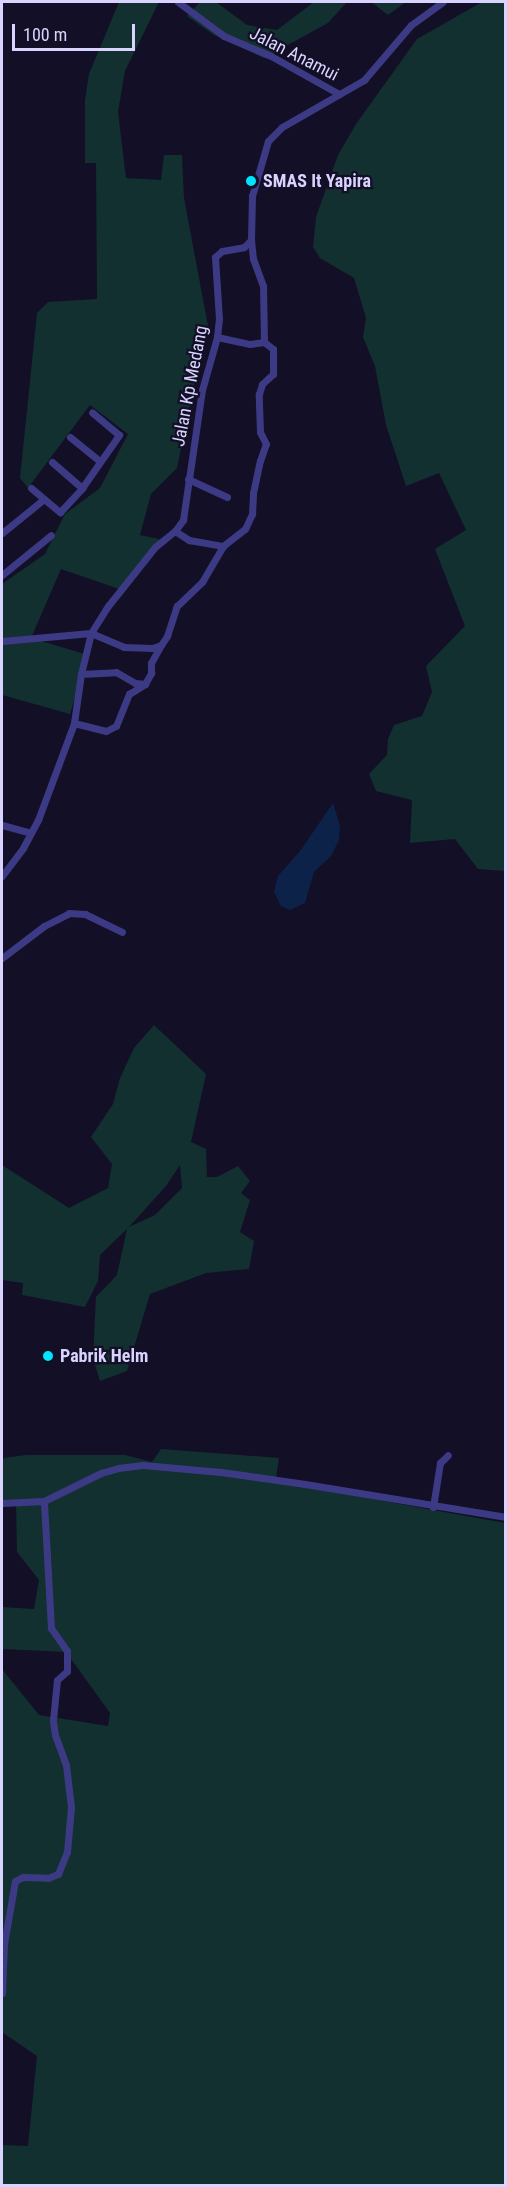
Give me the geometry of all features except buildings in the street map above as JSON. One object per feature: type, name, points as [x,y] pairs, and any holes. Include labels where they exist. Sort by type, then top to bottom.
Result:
[{"type":"street","name":"Jalan Anamui","points":[[178,2],[224,36],[271,56],[339,94],[364,80],[411,25],[443,2]]},
{"type":"street","points":[[264,342],[263,286],[253,259],[251,240],[252,196],[268,141],[282,127],[339,94]]},
{"type":"street","name":"Jalan Kp Medang","points":[[175,531],[183,520],[202,390],[219,319],[215,257],[222,251],[244,247],[251,240]]},
{"type":"street","points":[[74,723],[106,731],[116,726],[129,694],[145,684],[151,673],[151,663],[167,636],[177,606],[202,582],[223,546],[245,529],[252,514],[255,483],[266,444],[261,432],[259,394],[262,384],[273,374],[273,349],[264,342],[250,344],[216,337]]},
{"type":"street","points":[[31,488],[60,512],[82,488],[119,435],[92,412]]},
{"type":"street","points":[[70,437],[100,461]]},
{"type":"street","points":[[52,462],[82,488]]},
{"type":"street","points":[[188,479],[227,497]]},
{"type":"street","points":[[2,533],[44,499]]},
{"type":"street","points":[[2,876],[31,833],[74,723],[81,674],[91,633],[108,606],[155,546],[175,531],[189,540],[223,546]]},
{"type":"street","points":[[2,575],[51,535]]},
{"type":"street","points":[[2,641],[91,633],[124,647],[152,648],[161,645]]},
{"type":"street","points":[[81,674],[116,672],[135,683],[145,684]]},
{"type":"street","points":[[2,825],[31,833]]},
{"type":"street","points":[[2,958],[44,926],[69,913],[85,914],[122,932]]},
{"type":"street","points":[[433,1507],[440,1462],[448,1455]]},
{"type":"street","points":[[2,1503],[44,1501],[93,1476],[118,1468],[142,1465],[221,1472],[305,1484],[433,1507],[506,1517]]},
{"type":"street","points":[[2,1993],[4,1944],[15,1881],[23,1877],[48,1878],[58,1874],[67,1852],[71,1808],[66,1765],[55,1735],[53,1720],[57,1680],[67,1671],[67,1651],[51,1628],[44,1501]]},
{"type":"green space","points":[[119,2],[159,2],[125,71],[118,112],[126,178],[161,180],[164,155],[182,155],[184,198],[209,331],[196,375],[177,468],[151,494],[140,535],[163,540],[125,591],[61,569],[31,638],[88,655],[70,714],[2,695],[2,584],[45,554],[65,514],[100,488],[128,434],[90,405],[28,488],[20,478],[37,313],[48,302],[97,299],[96,163],[85,163],[85,100],[89,74]]},
{"type":"green space","points":[[200,2],[216,2],[247,25],[277,30],[314,2],[347,2],[328,23],[264,58],[214,35],[187,16]]},
{"type":"green space","points":[[371,2],[406,2],[388,15]]},
{"type":"green space","points":[[482,2],[506,2],[505,871],[478,869],[455,839],[410,843],[412,800],[376,791],[369,774],[387,755],[388,739],[394,725],[422,716],[432,692],[426,666],[465,626],[435,549],[466,530],[439,473],[406,486],[386,425],[375,366],[363,337],[366,318],[354,278],[320,258],[313,247],[316,217],[338,155],[356,124],[417,39]]},
{"type":"green space","points":[[154,1025],[206,1074],[191,1142],[206,1149],[207,1177],[217,1177],[238,1166],[250,1181],[241,1193],[250,1200],[240,1232],[254,1241],[249,1269],[206,1273],[150,1294],[127,1371],[100,1381],[93,1358],[96,1297],[117,1275],[127,1229],[100,1255],[98,1281],[85,1307],[22,1295],[23,1283],[2,1280],[2,1165],[69,1208],[108,1188],[112,1164],[91,1137],[113,1104],[120,1078],[134,1048]],"holes":[[[180,1165],[182,1188],[155,1215],[129,1227],[166,1186]]]},
{"type":"green space","points":[[161,1449],[279,1458],[276,1478],[345,1494],[505,1523],[505,2185],[2,2185],[2,2145],[28,2146],[37,2056],[2,2032],[2,1669],[39,1715],[108,1726],[110,1713],[66,1652],[3,1649],[2,1664],[2,1607],[34,1609],[39,1580],[17,1552],[16,1504],[2,1503],[2,1462],[4,1458],[26,1455],[125,1455],[152,1462]]},
{"type":"water","points":[[333,803],[340,826],[339,840],[331,856],[314,872],[305,903],[290,910],[281,906],[274,892],[278,876],[300,851]]},
{"type":"place","name":"SMAS It Yapira","points":[[251,181]]},
{"type":"place","name":"Pabrik Helm","points":[[48,1356]]}]
